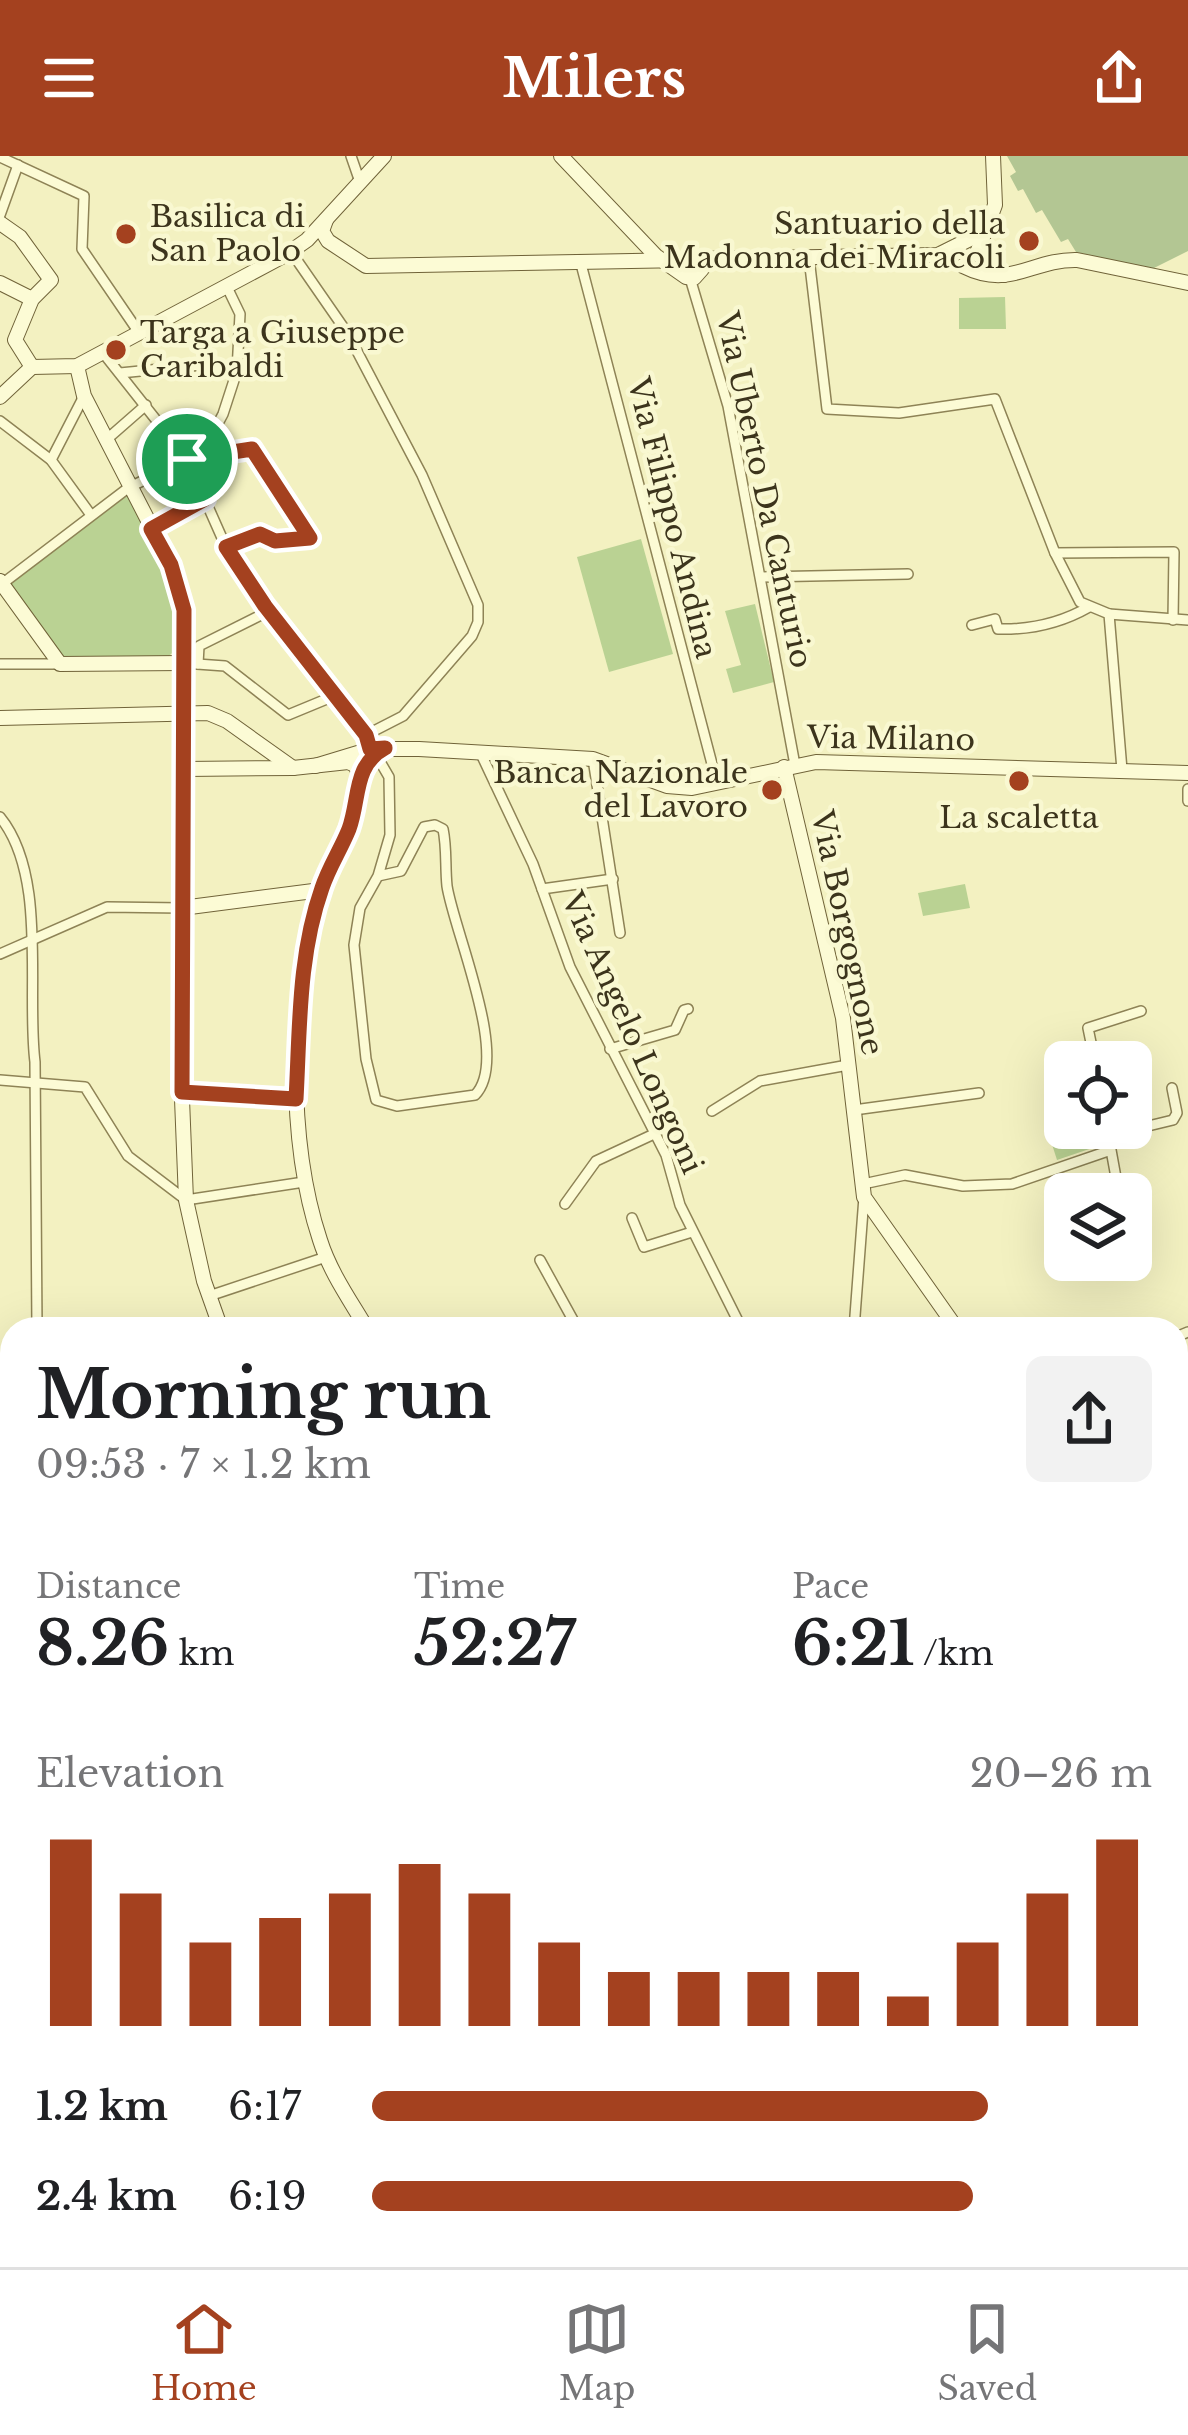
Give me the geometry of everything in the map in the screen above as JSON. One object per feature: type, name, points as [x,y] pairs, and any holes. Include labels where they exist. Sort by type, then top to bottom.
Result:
[{"type":"main road","points":[[307,240],[384,156]]},
{"type":"main road","points":[[561,156],[662,261]]},
{"type":"main road","points":[[962,266],[973,263],[997,193],[993,156]]},
{"type":"main road","points":[[0,219],[51,282],[32,299],[7,340],[32,367]]},
{"type":"main road","points":[[326,220],[322,231],[328,241]]},
{"type":"main road","points":[[0,397],[32,367],[77,366],[104,354],[307,240],[321,237],[366,266],[662,261],[695,267],[928,255],[972,238],[989,220]]},
{"type":"main road","points":[[958,245],[972,244],[991,268],[1009,277]]},
{"type":"main road","points":[[958,245],[953,259],[962,266]]},
{"type":"main road","points":[[637,261],[647,247]]},
{"type":"main road","points":[[928,255],[982,275],[1009,277],[1048,263],[1077,260],[1188,283]]},
{"type":"main road","points":[[0,283],[32,299]]},
{"type":"main road","points":[[77,366],[84,395],[171,565],[184,610],[191,664],[184,714],[182,908],[186,1200],[217,1317]]},
{"type":"main road","points":[[1,583],[60,664],[191,664]]},
{"type":"main road","points":[[0,718],[208,713],[227,721],[293,768]]},
{"type":"main road","points":[[315,766],[374,746]]},
{"type":"main road","points":[[360,1317],[326,1257],[304,1182],[296,1099],[302,977],[321,890],[348,832],[360,775],[374,746]]},
{"type":"main road","name":"Via Milano","points":[[374,746],[593,759],[668,786],[692,788],[816,762],[1188,773]]},
{"type":"main road","points":[[184,769],[293,768],[348,762],[360,775]]},
{"type":"main road","name":"Via Borgognone","points":[[789,766],[843,1018],[863,1190],[949,1317]]},
{"type":"main road","points":[[182,908],[321,890]]},
{"type":"street","points":[[351,156],[360,182]]},
{"type":"street","points":[[0,157],[84,196],[82,249],[140,334]]},
{"type":"street","points":[[0,219],[18,165]]},
{"type":"street","points":[[294,256],[358,354],[422,476],[478,605],[472,636],[374,746]]},
{"type":"street","points":[[809,258],[826,409],[899,413],[995,399],[1055,554],[1080,602],[1109,614],[1188,620]]},
{"type":"street","name":"Via Filippo Andina","points":[[581,264],[717,783]]},
{"type":"street","name":"Via Uberto Da Canturio","points":[[695,267],[761,577],[789,766]]},
{"type":"street","points":[[1,583],[128,488],[187,459],[208,442],[237,370],[240,314],[226,285]]},
{"type":"street","points":[[104,354],[187,459],[226,547],[269,611],[374,746],[389,777],[391,816],[378,877],[360,908],[354,945],[376,1100],[397,1106],[475,1095],[487,1077],[484,1040],[447,887],[443,829],[424,827],[401,872],[378,877]]},
{"type":"street","points":[[120,373],[201,365],[237,370]]},
{"type":"street","points":[[51,460],[84,395]]},
{"type":"street","points":[[106,440],[146,404]]},
{"type":"street","points":[[0,421],[51,460],[91,515]]},
{"type":"street","points":[[187,459],[252,449],[310,538],[275,541],[260,534],[226,547]]},
{"type":"street","points":[[151,529],[205,499]]},
{"type":"street","points":[[1174,552],[1174,620]]},
{"type":"street","points":[[1055,554],[1188,552]]},
{"type":"street","points":[[761,577],[908,574]]},
{"type":"street","points":[[972,625],[995,620],[998,629],[1017,629],[1066,620],[1089,607]]},
{"type":"street","points":[[269,611],[199,646],[191,664],[225,665],[288,715],[334,695]]},
{"type":"street","points":[[1109,614],[1122,770]]},
{"type":"street","points":[[0,664],[60,664]]},
{"type":"street","name":"Via Angelo Longoni","points":[[481,754],[542,889],[570,967],[666,1155],[692,1232],[736,1317]]},
{"type":"street","points":[[593,759],[620,933]]},
{"type":"street","points":[[1188,789],[1188,801]]},
{"type":"street","points":[[0,817],[12,839],[35,938],[31,1030],[38,1317]]},
{"type":"street","points":[[0,842],[12,839]]},
{"type":"street","points":[[542,889],[613,879]]},
{"type":"street","points":[[0,954],[107,907],[182,908]]},
{"type":"street","points":[[610,1049],[675,1030],[688,1009]]},
{"type":"street","points":[[1091,1041],[1088,1028],[1141,1011]]},
{"type":"street","points":[[712,1111],[760,1081],[848,1065]]},
{"type":"street","points":[[0,1080],[85,1087],[128,1156],[186,1200],[304,1182]]},
{"type":"street","points":[[1152,1124],[1173,1120],[1177,1113],[1172,1088]]},
{"type":"street","points":[[182,1092],[296,1099]]},
{"type":"street","points":[[854,1110],[979,1093]]},
{"type":"street","points":[[565,1204],[596,1161],[654,1134]]},
{"type":"street","points":[[855,1317],[863,1190],[904,1175],[963,1186],[993,1185],[1039,1176],[1111,1150],[1115,1173]]},
{"type":"street","points":[[632,1219],[644,1247],[692,1232]]},
{"type":"street","points":[[209,1296],[326,1257]]},
{"type":"street","points":[[540,1260],[571,1317]]},
{"type":"green space","points":[[1007,156],[1188,156],[1188,251],[1152,269],[1076,252],[1068,239],[1061,242],[1042,210],[1036,213],[1023,189],[1018,191],[1010,176],[1016,172]]},
{"type":"green space","points":[[1005,297],[1006,329],[959,329],[959,298]]},
{"type":"green space","points":[[130,490],[167,565],[179,608],[177,649],[164,660],[62,660],[9,587],[12,579]]},
{"type":"green space","points":[[641,539],[673,654],[609,672],[577,557]]},
{"type":"green space","points":[[755,604],[774,682],[733,693],[726,669],[741,665],[725,611]]},
{"type":"green space","points":[[965,884],[970,908],[923,916],[918,893]]},
{"type":"green space","points":[[1053,1149],[1089,1149],[1057,1160]]},
{"type":"place","name":"Basilica di San Paolo","points":[[126,234]]},
{"type":"place","name":"Santuario della Madonna dei Miracoli","points":[[1029,241]]},
{"type":"place","name":"Targa a Giuseppe Garibaldi","points":[[116,350]]},
{"type":"place","name":"La scaletta","points":[[1019,781]]},
{"type":"place","name":"Banca Nazionale del Lavoro","points":[[772,790]]},
{"type":"route","points":[[252,449],[310,538],[275,541],[260,534],[226,547],[265,606],[366,735],[370,749],[385,748],[375,753],[360,775],[352,820],[321,890],[308,935],[296,1099],[182,1092],[184,610],[171,565],[151,529],[205,499],[187,459],[252,449]]}]
